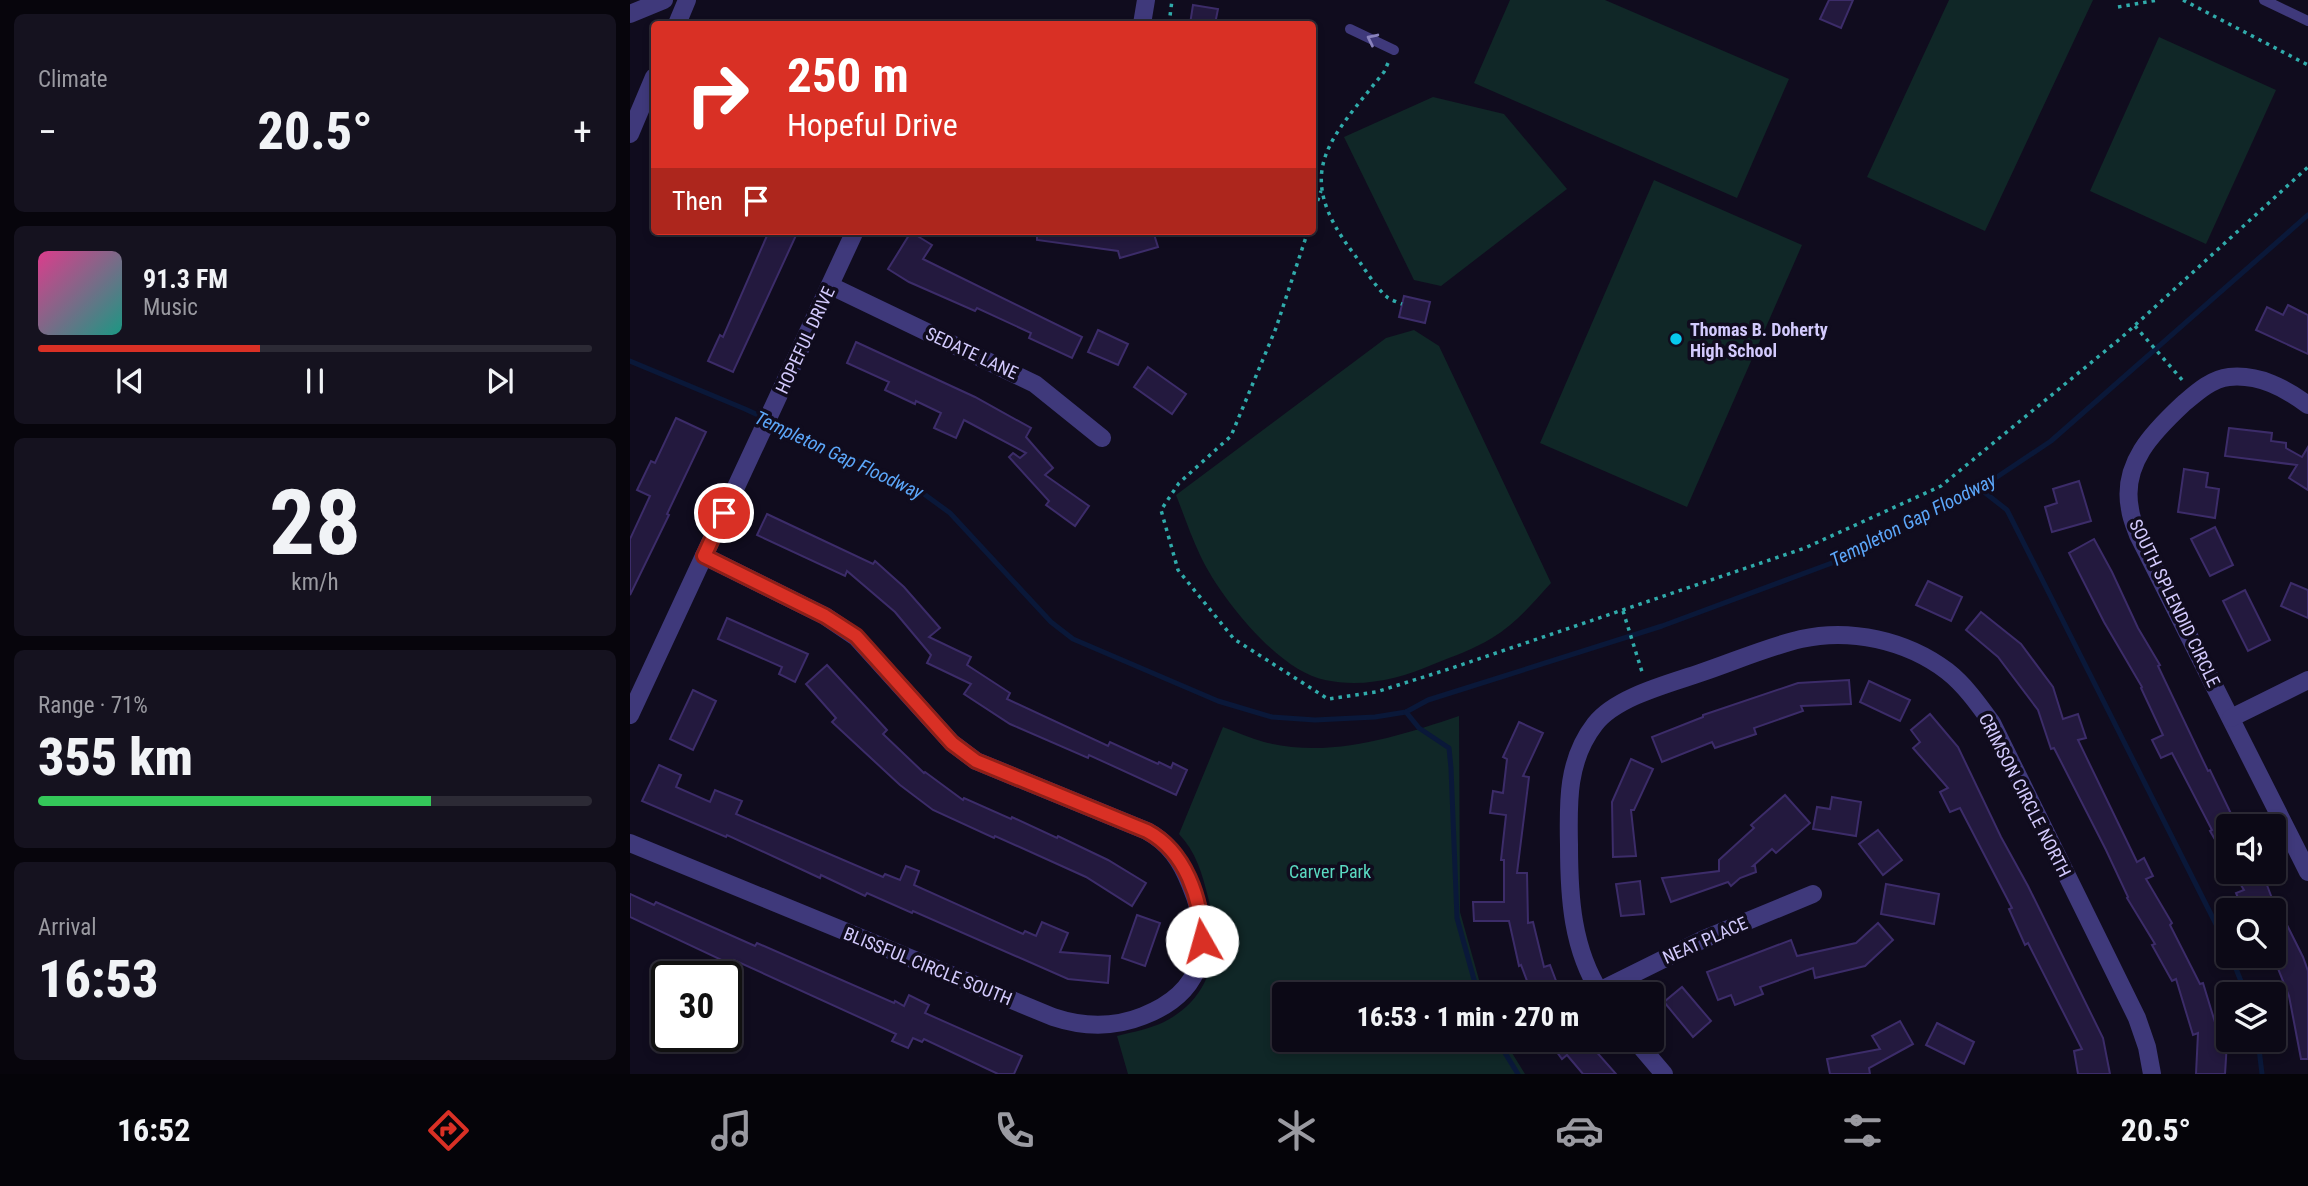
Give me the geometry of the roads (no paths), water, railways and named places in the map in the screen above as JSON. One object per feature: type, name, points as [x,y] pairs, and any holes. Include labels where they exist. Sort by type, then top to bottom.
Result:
[{"type":"street","points":[[630,14],[664,0]]},
{"type":"street","points":[[678,21],[687,0]]},
{"type":"street","points":[[1142,21],[1146,0]]},
{"type":"street","points":[[630,134],[651,84]]},
{"type":"street","name":"HOPEFUL DRIVE","points":[[630,715],[853,235]]},
{"type":"street","name":"SEDATE LANE","points":[[831,286],[1035,384],[1102,438]]},
{"type":"street","name":"SOUTH SPLENDID CIRCLE","points":[[2308,405],[2282,388],[2261,379],[2227,377],[2211,383],[2195,394],[2145,443],[2134,463],[2129,508],[2138,535],[2308,872]]},
{"type":"street","name":"BLISSFUL CIRCLE SOUTH","points":[[630,843],[1040,1012],[1078,1024],[1093,1026],[1115,1023],[1136,1019],[1163,1008],[1186,989],[1199,963],[1202,929],[1196,898],[1185,870],[1166,843],[1147,831],[976,761],[952,743],[856,636],[825,616],[704,556]]},
{"type":"street","name":"CRIMSON CIRCLE NORTH","points":[[1594,982],[1572,918],[1568,792],[1573,766],[1583,743],[1597,722],[1617,706],[1648,691],[1800,639],[1829,635],[1862,636],[1920,654],[1948,672],[1972,696],[1992,723],[2137,1018],[2147,1047],[2152,1074]]},
{"type":"street","points":[[2231,718],[2308,680]]},
{"type":"street","name":"NEAT PLACE","points":[[1621,982],[1704,939],[1813,894]]},
{"type":"street","points":[[1645,1052],[1664,1074]]},
{"type":"lane","points":[[2264,0],[2308,21]]},
{"type":"lane","points":[[1350,29],[1394,50]]},
{"type":"waterway","name":"Templeton Gap Floodway","points":[[630,361],[745,409],[913,486],[950,513],[1051,622],[1073,639],[1218,701],[1272,717],[1315,720],[1375,717],[1406,712],[1428,700],[1662,626],[1848,557],[1991,481],[2051,441],[2308,215]]},
{"type":"waterway","points":[[1979,488],[2007,510],[2216,924]]},
{"type":"waterway","name":"Templeton Gap Floodway","points":[[1406,712],[1419,728],[1449,748],[1457,918],[1475,982]]},
{"type":"waterway","points":[[2236,968],[2241,982]]},
{"type":"waterway","name":"Templeton Gap Floodway","points":[[1504,1052],[1518,1074]]},
{"type":"waterway","points":[[2259,1052],[2262,1074]]},
{"type":"place","name":"Thomas B. Doherty High School","points":[[1676,339]]},
{"type":"park label","name":"Carver Park","points":[[1330,871]]}]
